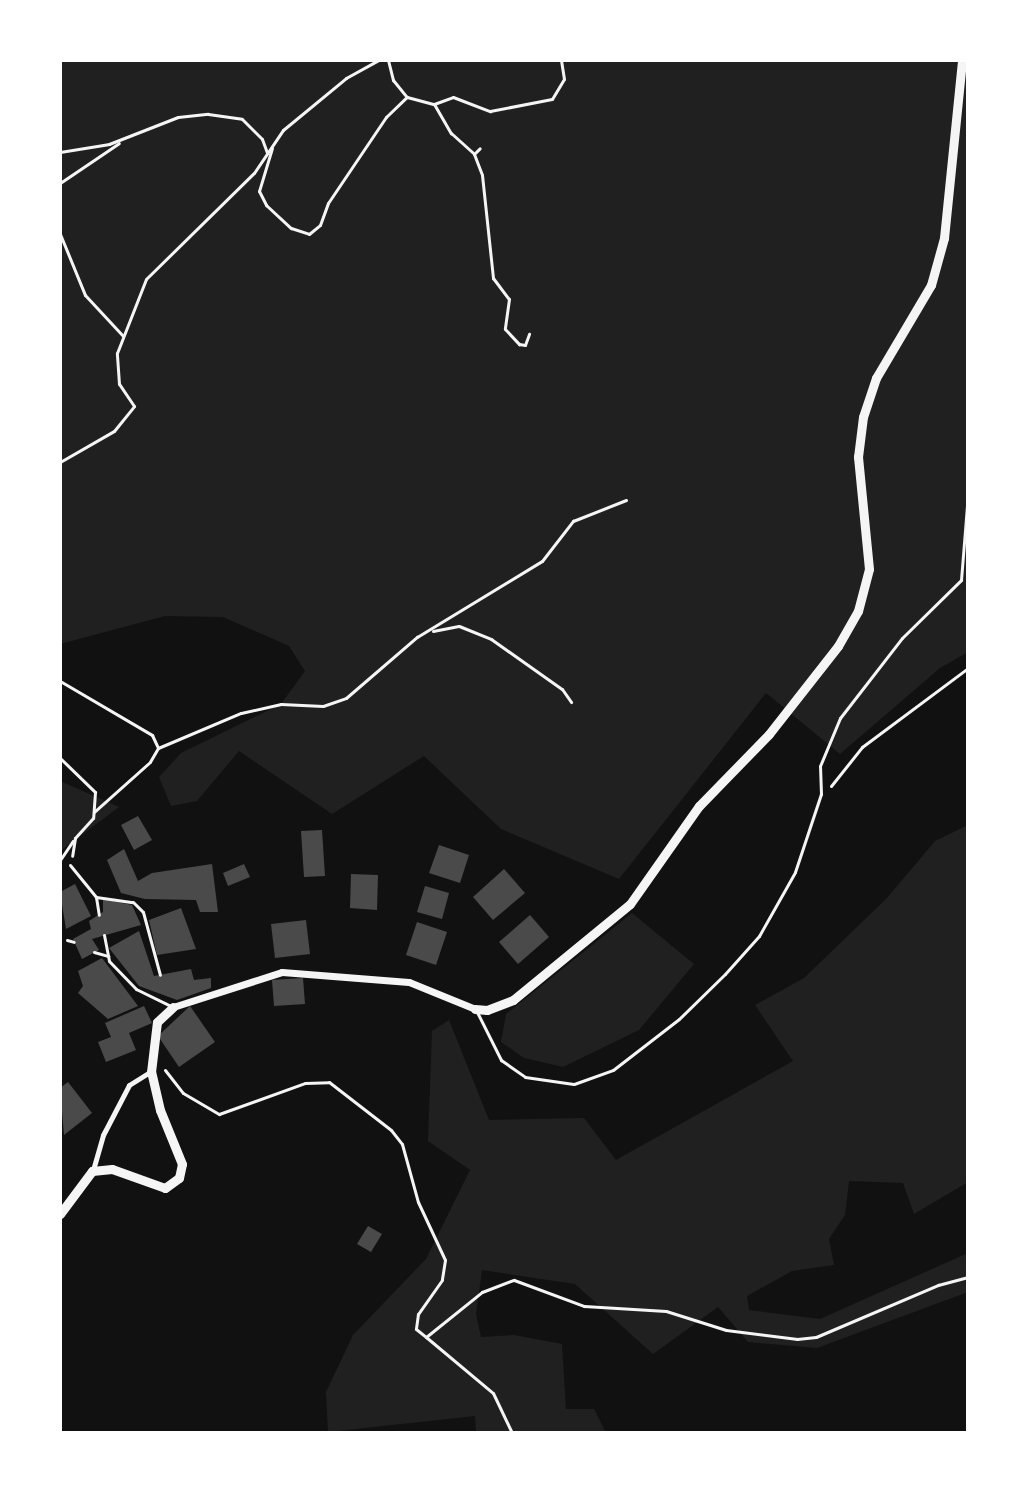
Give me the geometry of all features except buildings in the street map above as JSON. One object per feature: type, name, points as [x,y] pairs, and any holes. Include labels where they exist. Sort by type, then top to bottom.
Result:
[{"type":"street","points":[[92,1171],[112,1169],[165,1188],[179,1178],[182,1164],[160,1110],[151,1072],[151,1051],[157,1022],[172,1003],[282,972],[409,982],[475,1009],[487,1010],[513,1000],[630,904],[692,815],[769,734],[838,646],[858,611],[869,569],[858,457],[863,417],[876,378],[931,285],[944,238],[962,60]]},
{"type":"street","points":[[60,1214],[92,1171],[103,1135],[129,1085],[151,1072]]},
{"type":"lane","points":[[475,1009],[501,1060],[525,1077],[574,1084],[613,1070],[679,1019],[759,936],[795,872],[817,805],[820,766],[853,696],[961,580],[968,493]]},
{"type":"lane","points":[[70,865],[96,897],[99,915]]},
{"type":"lane","points":[[96,897],[133,902],[143,912],[160,975]]},
{"type":"lane","points":[[104,935],[108,956],[136,989],[172,1003]]},
{"type":"lane","points":[[67,940],[74,942]]},
{"type":"lane","points":[[94,952],[108,956]]},
{"type":"path","points":[[60,462],[114,431],[134,406],[119,384],[117,353],[146,279],[207,223],[268,155],[283,130],[336,86],[379,60]]},
{"type":"path","points":[[388,60],[393,80],[407,97],[434,104],[453,97],[490,111],[552,99],[564,79],[561,60]]},
{"type":"path","points":[[272,147],[276,151],[259,191],[266,205],[291,228],[309,234],[320,225],[328,203],[386,117],[407,97]]},
{"type":"path","points":[[434,104],[451,133],[474,154],[482,175],[493,278],[509,299],[505,329],[525,345],[529,334]]},
{"type":"path","points":[[60,152],[123,140],[178,117],[208,114],[242,119],[262,139],[268,155]]},
{"type":"path","points":[[60,183],[83,172],[123,140]]},
{"type":"path","points":[[474,154],[480,148]]},
{"type":"path","points":[[60,234],[85,295],[123,336]]},
{"type":"path","points":[[60,860],[94,812],[150,762],[158,748],[241,713],[281,704],[323,706],[346,698],[388,658],[542,561],[573,521],[626,500]]},
{"type":"path","points":[[426,633],[459,626],[491,639],[562,689],[571,702]]},
{"type":"path","points":[[817,805],[862,747],[968,668]]},
{"type":"path","points":[[60,681],[152,735],[158,748]]},
{"type":"path","points":[[60,758],[95,792],[94,812]]},
{"type":"path","points":[[70,865],[75,838]]},
{"type":"path","points":[[151,1051],[183,1093],[219,1114],[305,1083],[329,1082],[391,1130],[402,1144],[418,1202],[445,1260],[442,1280],[418,1314],[416,1329],[493,1393],[512,1433]]},
{"type":"path","points":[[426,1337],[482,1292],[514,1280],[545,1287],[584,1306],[666,1311],[726,1330],[797,1339],[816,1337],[938,1285],[968,1277]]},
{"type":"shaded area","points":[[60,60],[968,60],[968,652],[940,668],[840,754],[766,693],[619,879],[501,829],[424,756],[332,814],[239,751],[197,801],[171,806],[159,777],[181,753],[281,704],[305,671],[289,646],[223,617],[165,616],[60,644]]},
{"type":"shaded area","points":[[60,781],[119,807],[60,851]]},
{"type":"shaded area","points":[[968,825],[968,1182],[914,1214],[903,1183],[849,1181],[845,1215],[829,1239],[834,1265],[792,1271],[747,1296],[749,1310],[820,1319],[968,1253],[968,1292],[817,1348],[748,1342],[718,1307],[653,1354],[575,1284],[482,1270],[476,1314],[481,1337],[514,1335],[562,1344],[566,1409],[594,1409],[606,1433],[476,1433],[475,1416],[328,1432],[326,1392],[353,1335],[426,1259],[470,1170],[428,1141],[432,1031],[449,1020],[489,1120],[584,1118],[616,1160],[793,1061],[755,1005],[804,978],[887,898],[935,841]]},
{"type":"shaded area","points":[[632,913],[694,964],[639,1030],[563,1067],[524,1058],[501,1042],[506,1014]]}]
